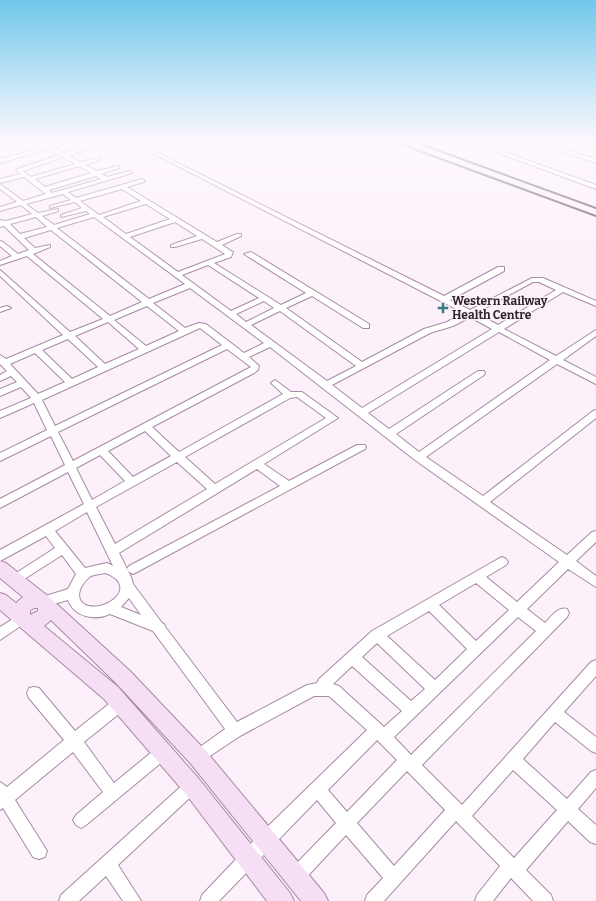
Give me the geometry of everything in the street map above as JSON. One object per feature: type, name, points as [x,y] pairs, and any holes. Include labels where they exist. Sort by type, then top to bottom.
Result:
[{"type":"main road","points":[[0,568],[43,603],[124,677],[198,756],[316,901]]},
{"type":"main road","points":[[0,600],[111,694],[192,786],[282,901]]},
{"type":"main road","points":[[22,620],[21,609],[27,603],[43,603]]},
{"type":"street","points":[[35,183],[51,195]]},
{"type":"street","points":[[43,190],[65,183]]},
{"type":"street","points":[[0,209],[91,183]]},
{"type":"street","points":[[2,223],[37,215],[76,200],[136,183]]},
{"type":"street","points":[[214,183],[443,300],[596,381]]},
{"type":"street","points":[[585,183],[596,187]]},
{"type":"street","points":[[0,186],[184,331]]},
{"type":"street","points":[[123,187],[230,254],[177,275]]},
{"type":"street","points":[[63,191],[326,385],[360,413],[419,457],[596,582]]},
{"type":"street","points":[[41,198],[70,222]]},
{"type":"street","points":[[19,237],[147,201]]},
{"type":"street","points":[[63,216],[87,209]]},
{"type":"street","points":[[125,237],[176,219]]},
{"type":"street","points":[[2,223],[19,237],[31,252],[145,349]]},
{"type":"street","points":[[216,244],[239,235]]},
{"type":"street","points":[[173,246],[203,236]]},
{"type":"street","points":[[1,243],[17,257]]},
{"type":"street","points":[[0,263],[48,246]]},
{"type":"street","points":[[248,254],[366,326]]},
{"type":"street","points":[[208,262],[280,308],[362,366]]},
{"type":"street","points":[[443,300],[501,269]]},
{"type":"street","points":[[0,272],[104,368]]},
{"type":"street","points":[[326,385],[427,331],[448,326],[535,280],[563,289],[596,304]]},
{"type":"street","points":[[190,285],[36,349],[2,361],[36,399],[113,551],[160,628],[235,731]]},
{"type":"street","points":[[360,413],[563,289]]},
{"type":"street","points":[[245,325],[312,293]]},
{"type":"street","points":[[230,314],[265,298]]},
{"type":"street","points":[[0,416],[194,327],[203,326],[253,363],[255,368],[146,428],[0,504]]},
{"type":"street","points":[[419,457],[554,360],[596,332]]},
{"type":"street","points":[[244,356],[270,344]]},
{"type":"street","points":[[0,457],[228,345]]},
{"type":"street","points":[[36,349],[71,383]]},
{"type":"street","points":[[0,378],[12,372]]},
{"type":"street","points":[[389,434],[481,373]]},
{"type":"street","points":[[0,393],[22,383]]},
{"type":"street","points":[[275,383],[287,393],[288,396]]},
{"type":"street","points":[[0,556],[288,396],[299,394],[333,418],[113,551]]},
{"type":"street","points":[[483,502],[596,413]]},
{"type":"street","points":[[146,428],[214,490]]},
{"type":"street","points":[[128,577],[288,486],[361,447]]},
{"type":"street","points":[[102,451],[133,483]]},
{"type":"street","points":[[257,464],[288,486]]},
{"type":"street","points":[[48,530],[64,548],[84,575]]},
{"type":"street","points":[[208,901],[250,859],[266,840],[318,790],[381,734],[412,711],[596,535]]},
{"type":"street","points":[[14,580],[64,548]]},
{"type":"street","points":[[327,688],[324,683],[377,635],[502,562]]},
{"type":"street","points":[[107,568],[117,570],[128,577],[125,596],[117,605],[93,613],[82,610],[75,603],[72,593],[76,584],[84,575],[95,569],[107,568]]},
{"type":"street","points":[[477,577],[545,631]]},
{"type":"street","points":[[43,603],[72,593]]},
{"type":"street","points":[[430,604],[477,650]]},
{"type":"street","points":[[110,608],[160,628]]},
{"type":"street","points":[[296,876],[346,824],[562,613]]},
{"type":"street","points":[[0,634],[22,620]]},
{"type":"street","points":[[377,635],[435,689]]},
{"type":"street","points":[[352,657],[412,711]]},
{"type":"street","points":[[373,901],[394,878],[513,760],[595,669]]},
{"type":"street","points":[[198,756],[235,731],[312,690],[327,688],[334,691],[381,734],[545,901]]},
{"type":"street","points":[[34,692],[74,741],[113,793]]},
{"type":"street","points":[[39,851],[2,796],[120,704]]},
{"type":"street","points":[[555,713],[596,746]]},
{"type":"street","points":[[81,820],[163,752]]},
{"type":"street","points":[[513,760],[596,836]]},
{"type":"street","points":[[483,901],[567,810],[596,776]]},
{"type":"street","points":[[67,901],[192,786]]},
{"type":"street","points":[[318,790],[394,878]]},
{"type":"street","points":[[108,864],[133,901]]},
{"type":"railway","points":[[506,183],[596,216]]},
{"type":"railway","points":[[527,183],[596,208]]},
{"type":"place","name":"Western Railway Health Centre","points":[[443,308]]}]
